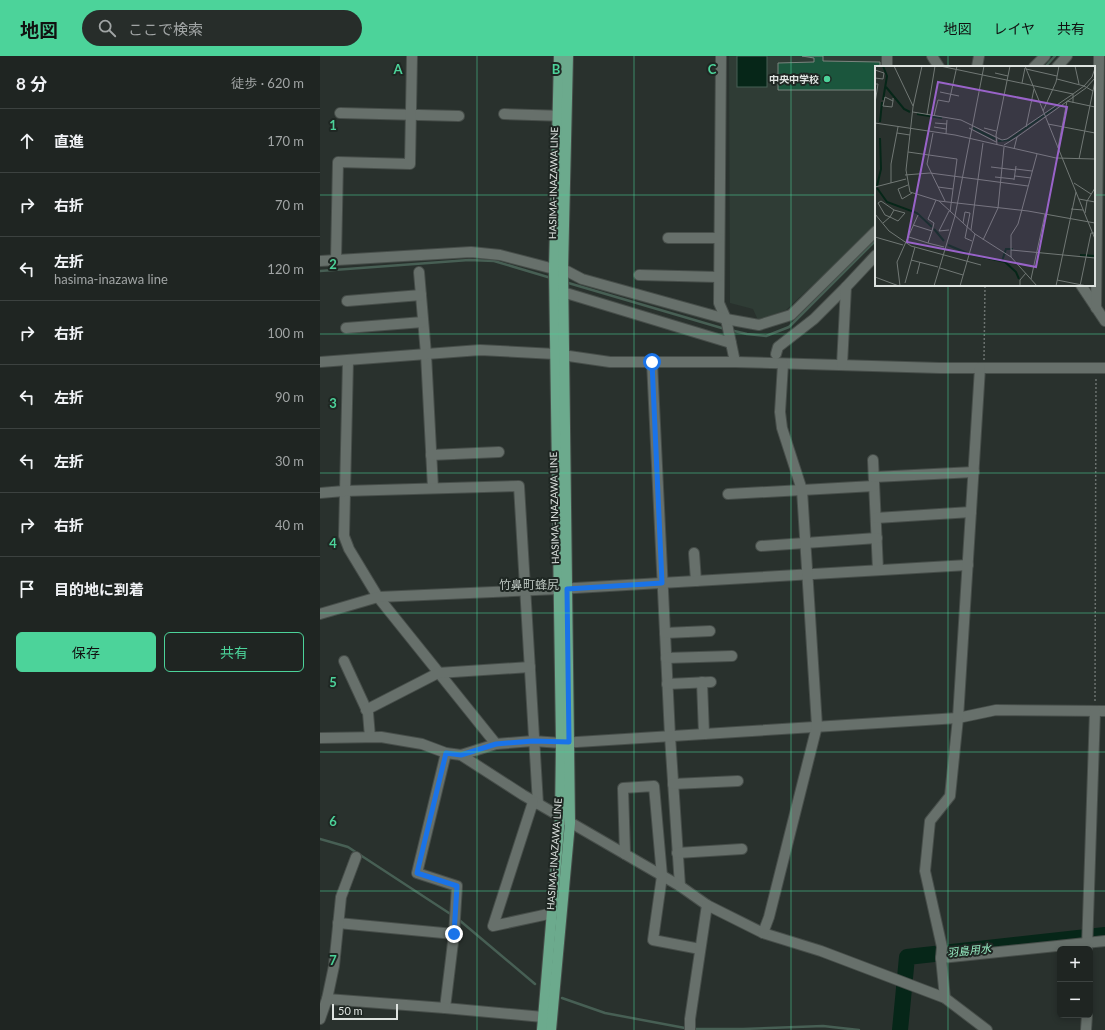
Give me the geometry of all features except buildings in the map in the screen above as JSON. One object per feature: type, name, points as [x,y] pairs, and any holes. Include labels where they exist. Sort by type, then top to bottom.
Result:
[{"type":"main road","name":"HASIMA-INAZAWA LINE","points":[[559,56],[563,116]]},
{"type":"main road","name":"HASIMA-INAZAWA LINE","points":[[551,1030],[570,823],[565,743],[559,355],[559,280],[563,116],[568,56]]},
{"type":"main road","name":"HASIMA-INAZAWA LINE","points":[[542,1030],[553,913],[565,743]]},
{"type":"street","points":[[336,260],[338,162],[410,164],[412,56]]},
{"type":"street","points":[[721,56],[718,238],[719,303],[728,330],[735,362]]},
{"type":"street","points":[[932,56],[939,66]]},
{"type":"street","points":[[977,66],[979,56]]},
{"type":"street","points":[[1035,66],[1045,56]]},
{"type":"street","points":[[1058,66],[1068,56]]},
{"type":"street","points":[[1096,308],[1099,179],[1099,56]]},
{"type":"street","points":[[340,113],[459,116]]},
{"type":"street","points":[[504,114],[563,116]]},
{"type":"street","points":[[320,261],[471,252],[500,255],[559,280],[728,330],[759,325],[791,315],[875,232]]},
{"type":"street","points":[[668,238],[718,238]]},
{"type":"street","points":[[776,354],[778,347],[814,319],[875,256]]},
{"type":"street","points":[[419,272],[426,354],[433,488]]},
{"type":"street","points":[[639,275],[718,277]]},
{"type":"street","points":[[559,280],[582,279],[728,330]]},
{"type":"street","points":[[1082,286],[1105,321]]},
{"type":"street","points":[[842,365],[846,287]]},
{"type":"street","points":[[347,301],[421,295]]},
{"type":"street","points":[[346,328],[423,322]]},
{"type":"street","points":[[320,362],[480,350],[559,355],[610,362],[735,362],[982,368],[1101,368]]},
{"type":"street","points":[[348,361],[344,536],[349,549],[378,597],[496,744]]},
{"type":"street","points":[[652,362],[667,684],[680,886]]},
{"type":"street","points":[[763,933],[771,910],[817,726],[802,490],[782,428],[780,412],[782,364]]},
{"type":"street","points":[[945,998],[942,954],[925,871],[930,821],[950,796],[958,718],[982,368]]},
{"type":"street","points":[[431,455],[499,452]]},
{"type":"street","points":[[873,460],[878,570]]},
{"type":"street","points":[[728,494],[802,490],[974,472]]},
{"type":"street","points":[[320,493],[519,486],[530,667],[536,803],[493,926],[553,913]]},
{"type":"street","points":[[876,518],[971,512]]},
{"type":"street","points":[[761,546],[877,538]]},
{"type":"street","points":[[694,553],[696,581]]},
{"type":"street","points":[[320,614],[378,597],[562,589],[968,565]]},
{"type":"street","points":[[665,633],[710,631]]},
{"type":"street","points":[[666,658],[732,656]]},
{"type":"street","points":[[344,661],[366,710],[370,737]]},
{"type":"street","points":[[366,710],[438,673],[530,667]]},
{"type":"street","points":[[667,684],[707,682],[704,734]]},
{"type":"street","points":[[461,755],[496,744],[533,741],[565,743],[958,718],[996,710],[1100,711],[1087,945]]},
{"type":"street","points":[[320,738],[381,737],[422,744],[446,753],[461,755],[536,803],[680,886],[707,905],[763,933],[822,952],[945,998],[987,1030]]},
{"type":"street","points":[[446,753],[417,873],[457,886],[454,934],[446,1008]]},
{"type":"street","points":[[673,784],[738,781]]},
{"type":"street","points":[[625,854],[623,788],[654,786],[662,876],[653,940],[700,949]]},
{"type":"street","points":[[677,853],[742,849]]},
{"type":"street","points":[[320,1019],[327,999],[334,966],[341,897],[356,857]]},
{"type":"street","points":[[690,1030],[690,1019],[707,905]]},
{"type":"street","points":[[338,924],[454,934]]},
{"type":"street","points":[[942,954],[1087,945],[1105,941]]},
{"type":"street","points":[[327,999],[543,1017]]},
{"type":"street","points":[[1086,1030],[1087,1018]]},
{"type":"path","points":[[982,368],[985,286]]},
{"type":"path","points":[[1100,711],[1101,368]]},
{"type":"shaded area","points":[[729,56],[884,56],[884,66],[875,66],[875,227],[786,310],[758,320],[753,309],[730,303]]},
{"type":"shaded area","points":[[737,56],[767,56],[767,87],[737,87]]},
{"type":"waterway","points":[[1046,66],[1055,56]]},
{"type":"waterway","points":[[730,330],[766,336],[789,327],[875,241]]},
{"type":"waterway","points":[[320,271],[469,260],[494,261],[551,278]]},
{"type":"waterway","points":[[565,282],[725,329]]},
{"type":"waterway","points":[[320,839],[348,847],[452,915]]},
{"type":"waterway","points":[[458,919],[535,984]]},
{"type":"waterway","name":"羽島用水","points":[[900,1030],[907,957],[1105,935]]},
{"type":"waterway","points":[[562,998],[605,1013],[685,1028]]},
{"type":"waterway","points":[[694,1029],[823,1026],[859,1030]]},
{"type":"place","name":"中央中学校","points":[[827,79]]},
{"type":"district","name":"竹鼻町蜂尻","points":[[529,584]]},
{"type":"route","points":[[454,934],[457,886],[417,873],[446,753],[461,755],[496,744],[533,741],[561,743],[569,742],[567,589],[662,583],[652,362]]}]
